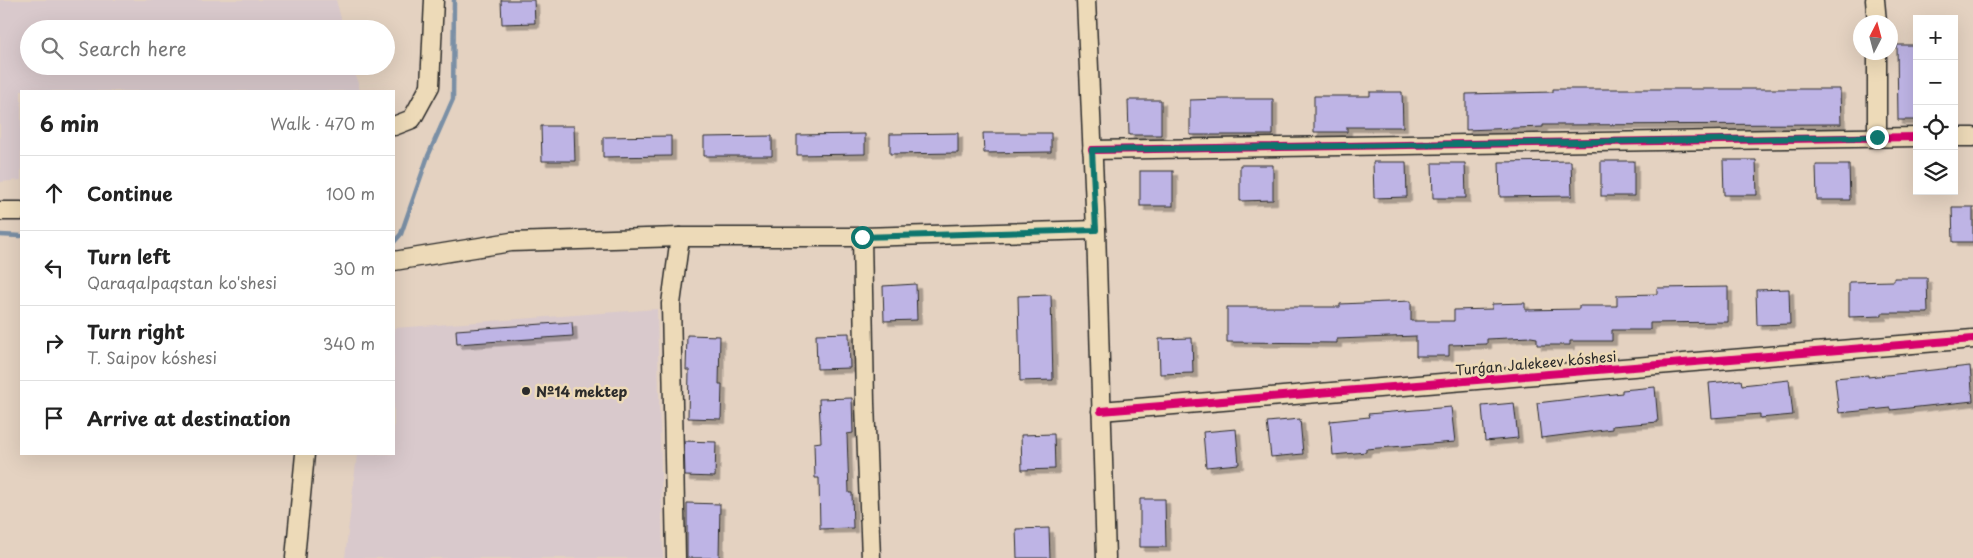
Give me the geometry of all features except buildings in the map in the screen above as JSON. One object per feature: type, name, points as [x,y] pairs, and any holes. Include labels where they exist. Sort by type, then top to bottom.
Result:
[{"type":"street","points":[[395,126],[412,119],[430,86],[434,0]]},
{"type":"street","points":[[1086,0],[1096,230],[1106,558]]},
{"type":"street","points":[[1875,0],[1876,15]]},
{"type":"street","points":[[1877,60],[1877,137]]},
{"type":"street","points":[[1092,150],[1913,137]]},
{"type":"street","points":[[1958,137],[1973,137]]},
{"type":"street","points":[[0,211],[20,211]]},
{"type":"street","points":[[395,261],[511,242],[680,237],[862,237],[1096,230]]},
{"type":"street","points":[[676,558],[672,304],[680,237]]},
{"type":"street","points":[[862,237],[865,403],[872,558]]},
{"type":"street","name":"Turǵan Jalekeev kóshesi","points":[[1101,411],[1973,339]]},
{"type":"street","points":[[294,558],[305,455]]},
{"type":"shaded area","points":[[0,0],[336,0],[342,20],[20,20],[20,75],[356,75],[360,90],[20,90],[20,180],[0,182]]},
{"type":"shaded area","name":"№14 mektep","points":[[657,309],[663,558],[345,558],[357,455],[395,455],[395,328]]},
{"type":"waterway","points":[[395,241],[401,234],[428,156],[453,99],[454,0]]},
{"type":"waterway","points":[[0,235],[20,236]]},
{"type":"cycle path","points":[[1092,150],[1913,137]]},
{"type":"cycle path","points":[[1101,411],[1973,339]]},
{"type":"place","name":"№14 mektep","points":[[526,391]]},
{"type":"route","points":[[862,237],[1096,230],[1092,150],[1877,137]]}]
